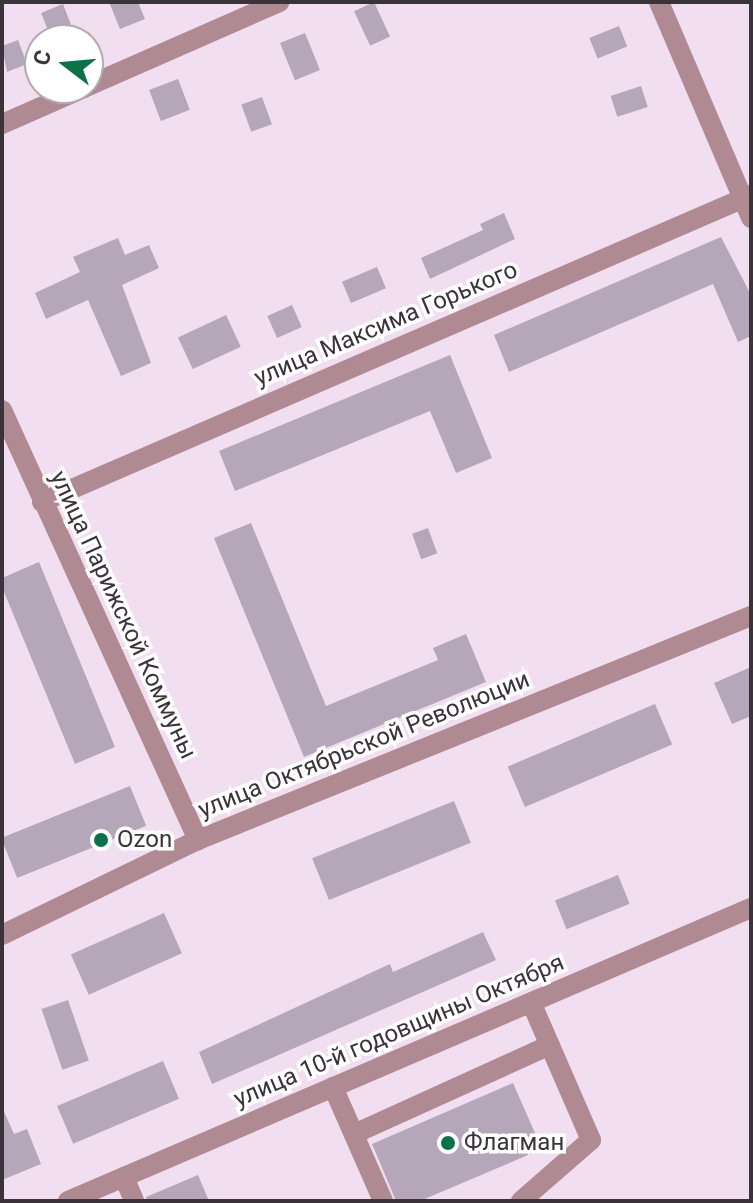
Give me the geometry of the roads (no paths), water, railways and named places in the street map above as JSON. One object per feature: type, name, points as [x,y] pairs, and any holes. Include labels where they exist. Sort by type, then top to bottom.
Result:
[{"type":"street","points":[[104,79],[279,2]]},
{"type":"street","points":[[659,2],[745,197],[751,218]]},
{"type":"street","points":[[2,124],[47,104]]},
{"type":"street","name":"улица Максима Горького","points":[[42,502],[745,197]]},
{"type":"street","name":"улица Парижской Коммуны","points":[[2,410],[198,840]]},
{"type":"street","name":"улица Октябрьской Революции","points":[[2,935],[198,840],[751,616]]},
{"type":"street","name":"улица 10-й годовщины Октября","points":[[68,1201],[751,908]]},
{"type":"street","points":[[521,1201],[591,1140],[531,1002]]},
{"type":"street","points":[[354,1134],[550,1045]]},
{"type":"street","points":[[333,1087],[383,1201]]},
{"type":"street","points":[[124,1177],[134,1201]]},
{"type":"place","name":"Ozon","points":[[101,840]]},
{"type":"place","name":"Флагман","points":[[448,1143]]}]
